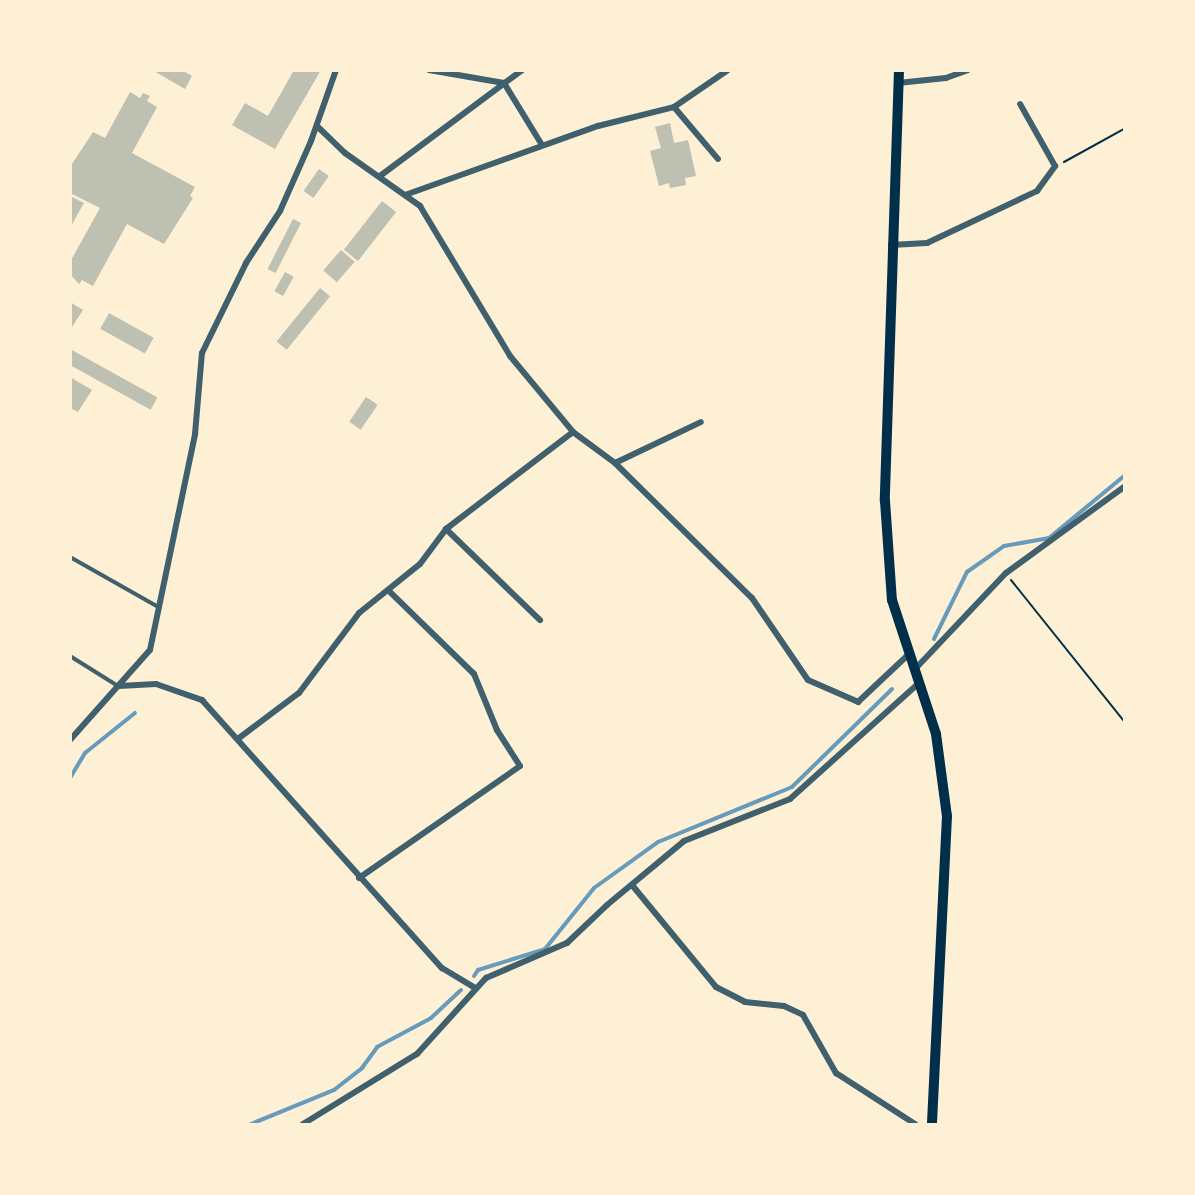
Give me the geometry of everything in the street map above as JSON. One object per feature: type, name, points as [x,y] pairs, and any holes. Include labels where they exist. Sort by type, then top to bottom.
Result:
[{"type":"main road","points":[[899,70],[890,244],[885,501],[887,566],[892,600],[909,654],[917,667],[936,734],[947,816],[932,1125]]},
{"type":"street","points":[[70,740],[150,650],[195,434],[202,353],[246,263],[280,211],[316,126],[336,70]]},
{"type":"street","points":[[429,70],[504,83],[542,146]]},
{"type":"street","points":[[380,176],[522,70]]},
{"type":"street","points":[[405,195],[542,146],[675,107],[728,70]]},
{"type":"street","points":[[898,83],[946,78],[968,70]]},
{"type":"street","points":[[890,244],[927,243],[959,230],[1037,191],[1055,166],[1020,104]]},
{"type":"street","points":[[675,107],[718,159]]},
{"type":"street","points":[[316,126],[420,206],[510,356],[573,432],[615,463],[753,598],[784,640],[798,669],[819,687],[850,701],[864,700],[909,654]]},
{"type":"street","points":[[615,463],[701,422]]},
{"type":"street","points":[[239,738],[299,693],[359,613],[420,564],[446,529],[573,432]]},
{"type":"street","points":[[917,667],[1006,573],[1125,487]]},
{"type":"street","points":[[446,529],[540,620]]},
{"type":"street","points":[[359,878],[520,766],[497,730],[474,674],[388,590]]},
{"type":"street","points":[[303,1125],[417,1054],[475,988],[497,970],[557,951],[684,841],[790,799],[920,682]]},
{"type":"street","points":[[119,686],[156,684],[202,700],[239,738],[359,878],[442,968],[475,988]]},
{"type":"street","points":[[632,885],[716,987],[745,1002],[795,1010],[811,1025],[836,1073],[915,1125]]},
{"type":"lane","points":[[70,557],[160,609]]},
{"type":"lane","points":[[70,656],[119,686]]},
{"type":"path","points":[[1055,166],[1125,129]]},
{"type":"path","points":[[1006,573],[1125,722]]},
{"type":"building","points":[[152,70],[182,70],[192,76],[185,89]]},
{"type":"building","points":[[294,70],[321,70],[275,149],[232,125],[245,103],[268,116]]},
{"type":"building","points":[[130,92],[140,98],[143,93],[150,96],[147,101],[157,107],[132,153],[195,187],[190,196],[193,198],[164,244],[127,224],[93,286],[82,280],[79,284],[70,274],[70,262],[100,208],[70,193],[70,167],[93,132],[105,138]]},
{"type":"building","points":[[670,123],[674,143],[688,140],[696,176],[685,178],[686,185],[670,188],[669,183],[659,186],[650,151],[661,148],[655,127]]},
{"type":"building","points":[[319,169],[329,176],[313,198],[304,191]]},
{"type":"building","points":[[70,196],[84,203],[70,228]]},
{"type":"building","points":[[382,201],[396,212],[358,261],[344,250]]},
{"type":"building","points":[[293,219],[301,223],[276,273],[268,269]]},
{"type":"building","points":[[341,250],[355,262],[337,282],[323,270]]},
{"type":"building","points":[[285,272],[294,277],[283,296],[274,291]]},
{"type":"building","points":[[320,288],[330,296],[287,350],[277,342]]},
{"type":"building","points":[[70,302],[83,310],[70,330]]},
{"type":"building","points":[[109,313],[154,338],[145,353],[100,329]]},
{"type":"building","points":[[70,349],[157,397],[151,410],[70,365]]},
{"type":"building","points":[[70,377],[92,390],[78,412],[70,408]]},
{"type":"building","points":[[366,397],[378,405],[361,430],[349,422]]},
{"type":"waterway","points":[[934,639],[967,572],[1004,546],[1049,538],[1124,476]]},
{"type":"waterway","points":[[474,976],[478,970],[545,949],[594,888],[658,842],[792,787],[892,689]]},
{"type":"waterway","points":[[70,778],[85,753],[135,713]]},
{"type":"waterway","points":[[251,1124],[334,1090],[362,1068],[377,1047],[431,1018],[461,990]]}]
